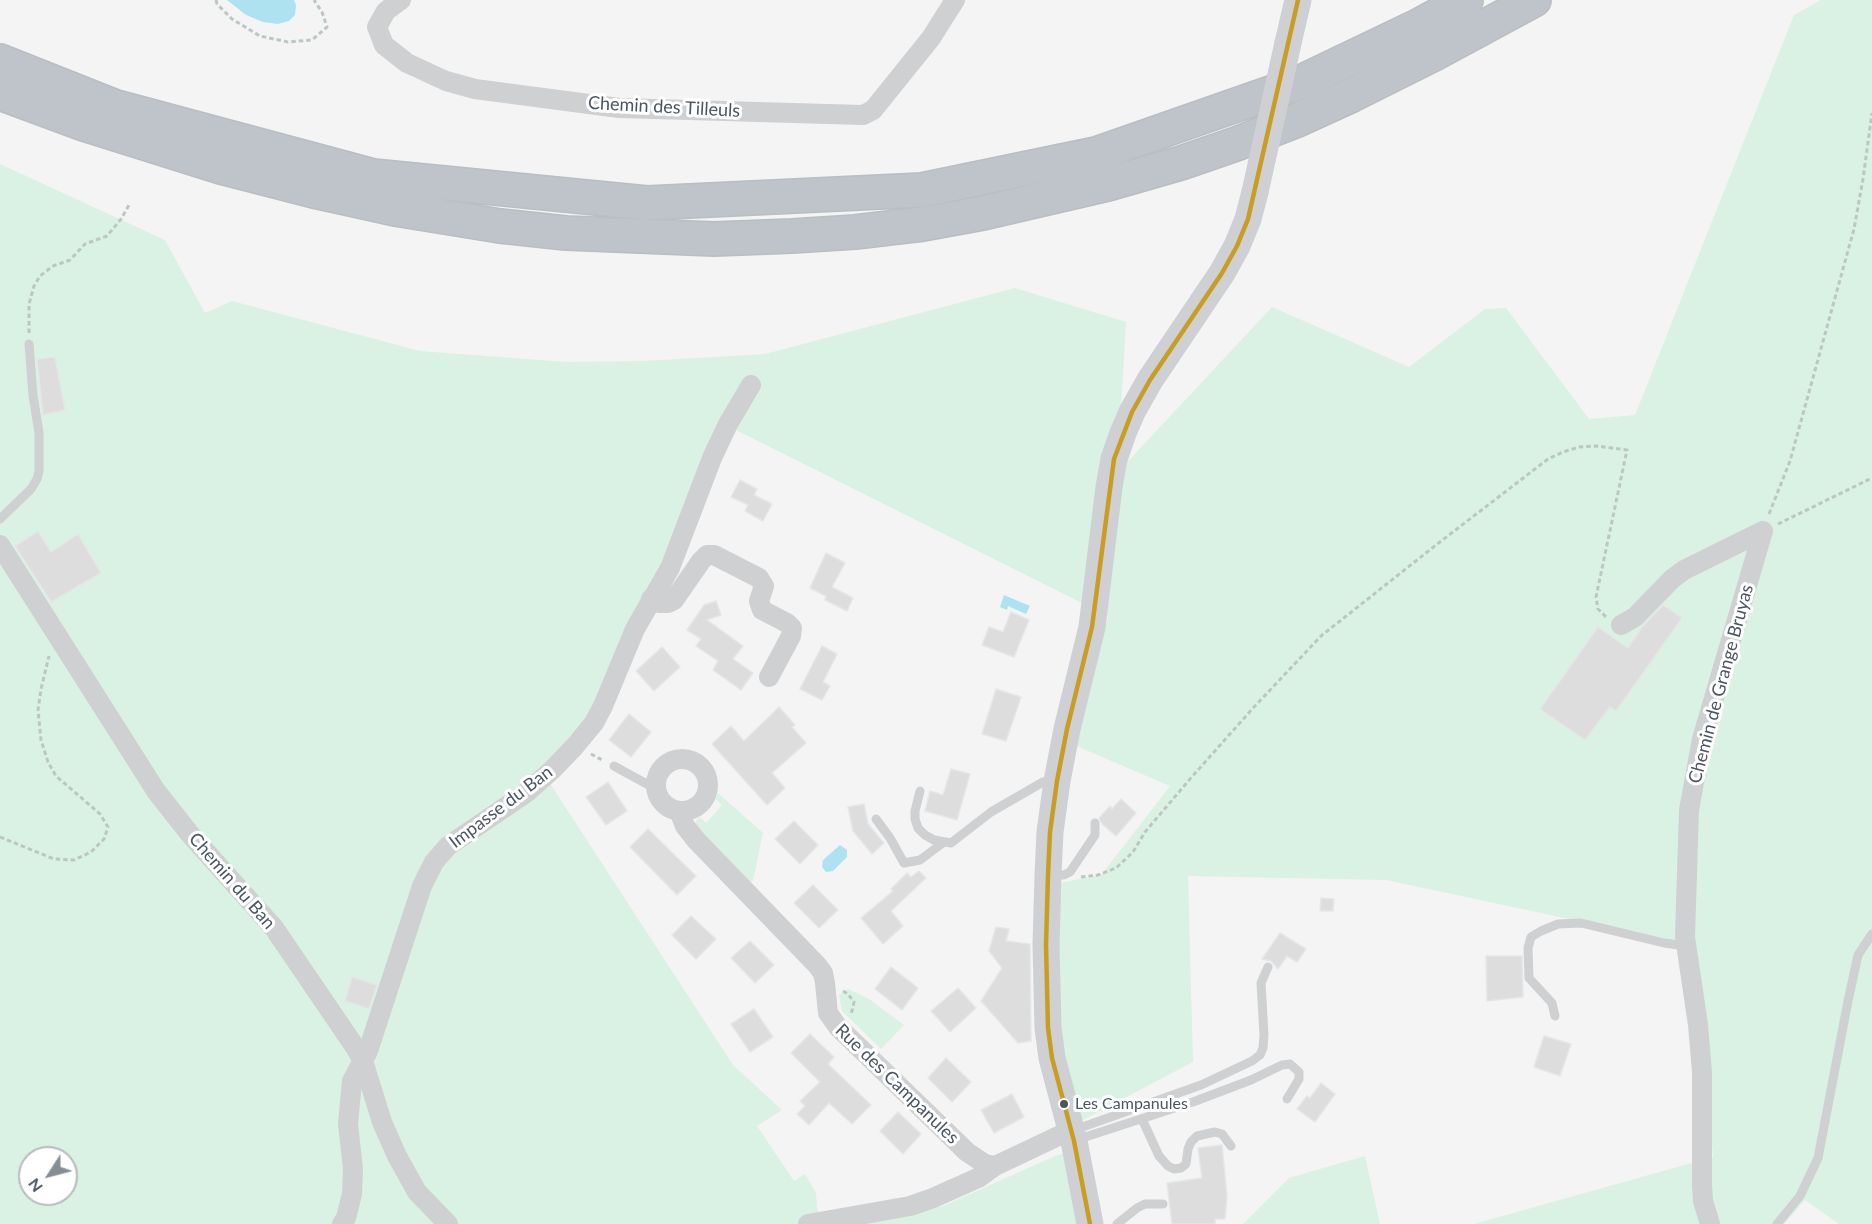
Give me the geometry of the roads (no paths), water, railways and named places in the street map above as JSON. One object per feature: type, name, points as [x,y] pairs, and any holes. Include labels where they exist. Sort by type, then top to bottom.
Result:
[{"type":"highway","points":[[0,61],[116,107],[372,176],[647,203],[922,190],[1096,154],[1299,83],[1416,27],[1466,0]]},
{"type":"highway","points":[[0,93],[84,124],[221,167],[395,209],[500,226],[566,233],[714,239],[792,236],[923,224],[983,213],[1097,187],[1181,163],[1285,124],[1352,94],[1434,54],[1534,0]]},
{"type":"main road","points":[[1090,1224],[1073,1136],[1052,1058],[1048,1028],[1046,945],[1056,875],[1050,832],[1057,780],[1092,627],[1114,459],[1132,412],[1222,273],[1237,246],[1248,219],[1298,0]]},
{"type":"street","name":"Chemin des Tilleuls","points":[[401,0],[386,11],[377,27],[384,45],[407,63],[446,81],[475,89],[619,108],[863,115],[873,110],[931,38],[955,0]]},
{"type":"street","name":"Impasse du Ban","points":[[342,1224],[346,1218],[352,1194],[353,1169],[348,1124],[352,1081],[372,1038],[422,886],[434,862],[448,846],[526,793],[552,770],[594,723],[635,629],[670,568],[712,458],[728,424],[751,386]]},
{"type":"street","name":"Chemin de Grange Bruyas","points":[[1621,625],[1635,617],[1672,579],[1684,570],[1763,531],[1702,739],[1689,810],[1686,946],[1698,1025],[1702,1072],[1701,1185],[1710,1224]]},
{"type":"street","name":"Chemin du Ban","points":[[0,545],[156,791],[189,833],[274,928],[363,1061],[382,1122],[397,1156],[417,1192],[448,1224]]},
{"type":"street","points":[[651,598],[668,603],[674,600],[701,561],[708,555],[714,555],[759,578],[764,586],[759,601],[762,610],[792,628],[791,636],[769,677]]},
{"type":"street","points":[[656,789],[659,772],[672,760],[690,759],[704,769],[709,786],[703,802],[688,811],[679,811]]},
{"type":"street","name":"Rue des Campanules","points":[[656,789],[664,804],[679,811],[685,826],[696,840],[817,965],[823,973],[828,1013],[838,1027],[967,1152],[985,1164],[995,1166]]},
{"type":"street","points":[[808,1224],[910,1206],[980,1177],[995,1166],[1073,1136]]},
{"type":"lane","points":[[0,519],[31,489],[39,471],[39,433],[29,344]]},
{"type":"lane","points":[[614,766],[656,789]]},
{"type":"lane","points":[[920,791],[915,811],[918,828],[925,835],[951,843],[980,818],[1043,782],[1057,780]]},
{"type":"lane","points":[[876,819],[904,863],[920,860],[944,842]]},
{"type":"lane","points":[[1056,875],[1070,872],[1095,835],[1095,823]]},
{"type":"lane","points":[[1555,1016],[1552,1003],[1529,978],[1530,937],[1541,931],[1558,924],[1581,923],[1654,941],[1686,946]]},
{"type":"lane","points":[[1777,1224],[1800,1196],[1818,1158],[1858,955],[1872,934]]},
{"type":"lane","points":[[1073,1136],[1201,1084],[1252,1061],[1260,1055],[1264,1035],[1260,983],[1268,967]]},
{"type":"lane","points":[[1073,1136],[1142,1119],[1242,1084],[1282,1065],[1290,1064],[1299,1072],[1299,1079],[1287,1099]]},
{"type":"lane","points":[[1142,1119],[1160,1156],[1168,1166],[1174,1169],[1186,1164],[1188,1149],[1197,1136],[1215,1132],[1222,1134],[1231,1146]]},
{"type":"lane","points":[[1117,1224],[1145,1204],[1163,1204]]},
{"type":"water","points":[[227,0],[294,0],[295,15],[289,21],[278,24],[263,22],[246,15]]},
{"type":"water","points":[[1004,595],[1030,606],[1026,614],[1008,606],[1007,610],[1000,607]]},
{"type":"water","points":[[840,845],[847,850],[847,857],[833,871],[826,872],[822,867],[823,860]]},
{"type":"place","name":"Les Campanules","points":[[1064,1104]]}]
